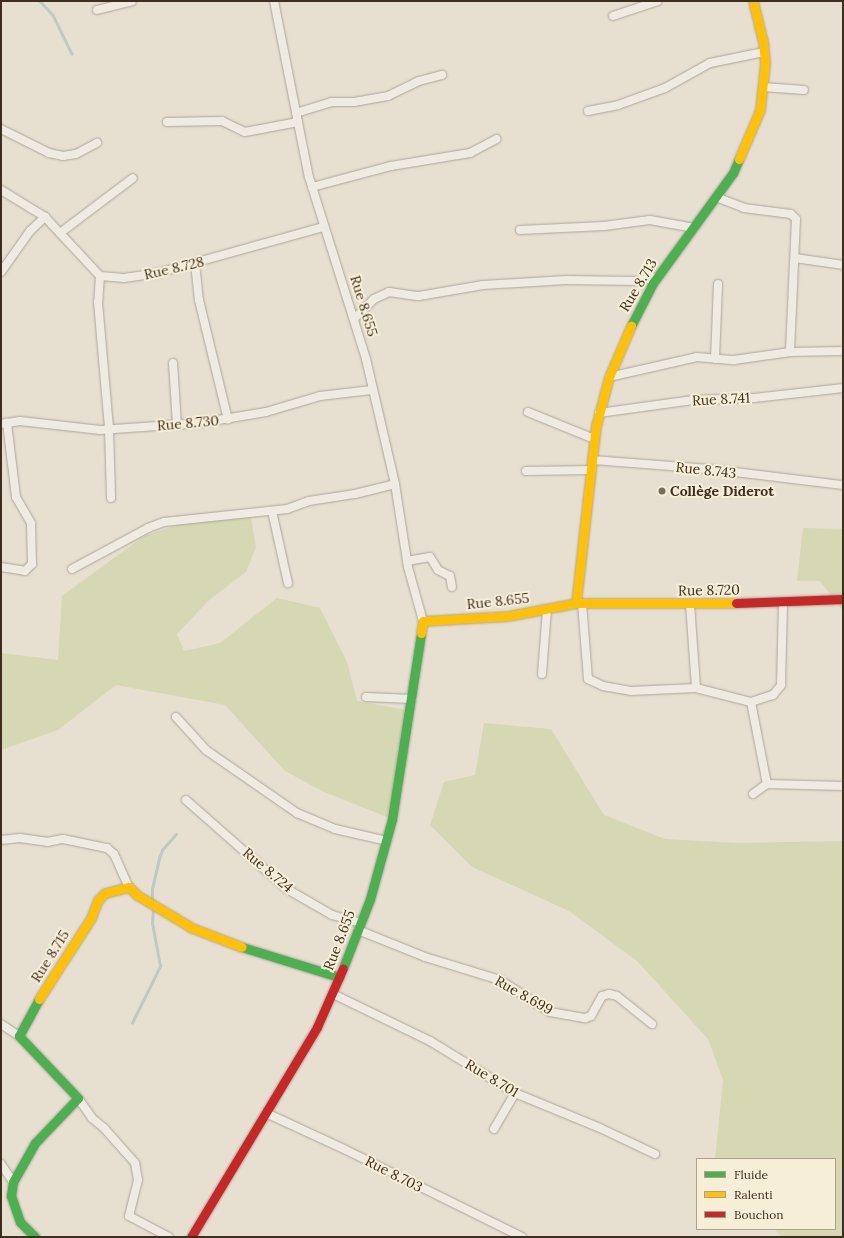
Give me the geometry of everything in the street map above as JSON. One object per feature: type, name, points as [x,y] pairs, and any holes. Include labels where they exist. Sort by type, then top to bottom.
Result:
[{"type":"street","points":[[97,10],[132,1]]},
{"type":"street","name":"Rue 8.655","points":[[191,1237],[306,1047],[333,994],[359,927],[387,841],[412,699],[422,621],[407,561],[394,484],[372,390],[354,319],[312,187],[274,1]]},
{"type":"street","points":[[613,16],[658,1]]},
{"type":"street","name":"Rue 8.713","points":[[579,603],[594,439],[598,413],[609,377],[633,320],[657,277],[733,173],[750,138],[760,110],[763,87],[764,52],[753,1]]},
{"type":"street","points":[[588,111],[618,105],[662,90],[710,63],[764,52]]},
{"type":"street","points":[[296,113],[331,102],[354,102],[388,96],[419,82],[442,75]]},
{"type":"street","points":[[763,87],[804,90]]},
{"type":"street","points":[[167,122],[222,121],[245,132],[298,122]]},
{"type":"street","points":[[1,129],[49,153],[63,156],[76,154],[96,143]]},
{"type":"street","points":[[312,187],[391,166],[470,153],[496,139]]},
{"type":"street","points":[[60,233],[132,178]]},
{"type":"street","points":[[1,190],[46,217],[100,276],[98,302],[110,429],[111,498]]},
{"type":"street","points":[[716,197],[744,208],[794,216],[795,258],[790,352]]},
{"type":"street","points":[[1,272],[30,231],[46,217]]},
{"type":"street","points":[[520,230],[604,226],[650,220],[694,228]]},
{"type":"street","name":"Rue 8.728","points":[[100,276],[124,278],[154,274],[324,227]]},
{"type":"street","points":[[795,258],[843,265]]},
{"type":"street","points":[[195,263],[199,300],[228,420]]},
{"type":"street","points":[[354,319],[374,299],[388,292],[419,296],[482,285],[566,280],[637,281],[657,277]]},
{"type":"street","points":[[715,359],[718,284]]},
{"type":"street","points":[[609,377],[697,357],[734,360],[790,352],[843,351]]},
{"type":"street","points":[[172,363],[178,425]]},
{"type":"street","name":"Rue 8.741","points":[[598,413],[693,400],[754,398],[843,388]]},
{"type":"street","name":"Rue 8.730","points":[[4,423],[20,421],[76,428],[110,429],[178,425],[228,420],[266,412],[310,398],[372,390]]},
{"type":"street","points":[[528,412],[594,439]]},
{"type":"street","points":[[1,566],[26,571],[32,564],[31,523],[16,497],[4,423]]},
{"type":"street","name":"Rue 8.743","points":[[593,460],[710,469],[843,485]]},
{"type":"street","points":[[526,471],[592,470]]},
{"type":"street","points":[[72,569],[148,528],[164,522],[272,511],[394,484]]},
{"type":"street","points":[[272,511],[288,583]]},
{"type":"street","points":[[407,561],[430,557],[438,570],[450,576],[452,587]]},
{"type":"street","name":"Rue 8.720","points":[[579,603],[782,603],[843,598]]},
{"type":"street","points":[[579,603],[588,679],[603,686],[631,691],[696,688],[751,702],[774,695],[781,685],[782,603]]},
{"type":"street","name":"Rue 8.655","points":[[422,621],[490,618],[579,603]]},
{"type":"street","points":[[690,604],[696,688]]},
{"type":"street","points":[[542,674],[547,609]]},
{"type":"street","points":[[366,697],[412,699]]},
{"type":"street","points":[[751,702],[768,784]]},
{"type":"street","points":[[176,717],[206,750],[297,813],[335,828],[387,841]]},
{"type":"street","points":[[752,794],[768,784],[843,786]]},
{"type":"street","name":"Rue 8.724","points":[[186,800],[287,889],[332,915],[359,927]]},
{"type":"street","points":[[1,840],[20,838],[47,842],[63,839],[107,848],[114,854],[129,887],[136,895],[192,928],[276,959],[339,977]]},
{"type":"street","name":"Rue 8.715","points":[[18,1036],[54,973],[91,918],[98,900],[105,893],[129,887]]},
{"type":"street","name":"Rue 8.699","points":[[359,927],[425,957],[500,980],[550,1012],[585,1018],[591,1016],[602,996],[609,994],[617,996],[652,1024]]},
{"type":"street","name":"Rue 8.701","points":[[333,994],[430,1041],[514,1093],[600,1128],[655,1154]]},
{"type":"street","points":[[1,1024],[18,1036],[78,1098],[92,1118],[104,1128],[135,1163],[138,1180],[129,1216],[169,1237]]},
{"type":"street","points":[[494,1129],[514,1093]]},
{"type":"street","points":[[36,1237],[20,1222],[11,1196],[13,1182],[35,1143],[78,1098]]},
{"type":"street","name":"Rue 8.703","points":[[266,1113],[346,1150],[522,1237]]},
{"type":"street","points":[[1,1164],[13,1182]]},
{"type":"green space","points":[[201,517],[251,517],[256,547],[246,572],[208,601],[177,634],[184,651],[220,643],[277,598],[320,608],[347,662],[357,701],[406,710],[392,819],[324,792],[285,771],[225,705],[116,685],[58,730],[1,750],[1,653],[58,660],[62,596],[144,536]]},
{"type":"green space","points":[[803,528],[843,529],[843,611],[820,581],[797,581]]},
{"type":"green space","points":[[484,723],[551,729],[604,815],[665,839],[738,843],[843,841],[843,1237],[781,1237],[776,1230],[836,1230],[836,1158],[715,1158],[723,1080],[708,1039],[637,961],[569,911],[472,867],[430,825],[444,782],[475,775]]},
{"type":"waterway","points":[[40,1],[53,15],[72,54]]},
{"type":"waterway","points":[[152,900],[152,889],[159,858],[162,850],[176,834]]},
{"type":"waterway","points":[[132,1023],[160,966],[152,923],[153,909]]},
{"type":"traffic: fast","points":[[631,326],[653,283],[733,173],[739,159]]},
{"type":"traffic: fast","points":[[343,968],[370,899],[392,819],[421,633]]},
{"type":"traffic: fast","points":[[242,947],[339,977]]},
{"type":"traffic: fast","points":[[35,1237],[20,1222],[11,1196],[13,1182],[35,1143],[78,1098],[19,1036],[39,999]]},
{"type":"traffic: slow","points":[[739,159],[760,110],[765,63],[763,42],[753,1]]},
{"type":"traffic: slow","points":[[576,603],[596,426],[609,377],[631,326]]},
{"type":"traffic: slow","points":[[421,633],[423,621],[508,616],[576,603],[736,603]]},
{"type":"traffic: slow","points":[[39,999],[91,918],[98,900],[105,893],[129,887],[137,895],[192,928],[242,947]]},
{"type":"traffic: jam","points":[[736,603],[843,599]]},
{"type":"traffic: jam","points":[[191,1237],[317,1027],[343,968]]},
{"type":"place","name":"Collège Diderot","points":[[662,491]]}]
